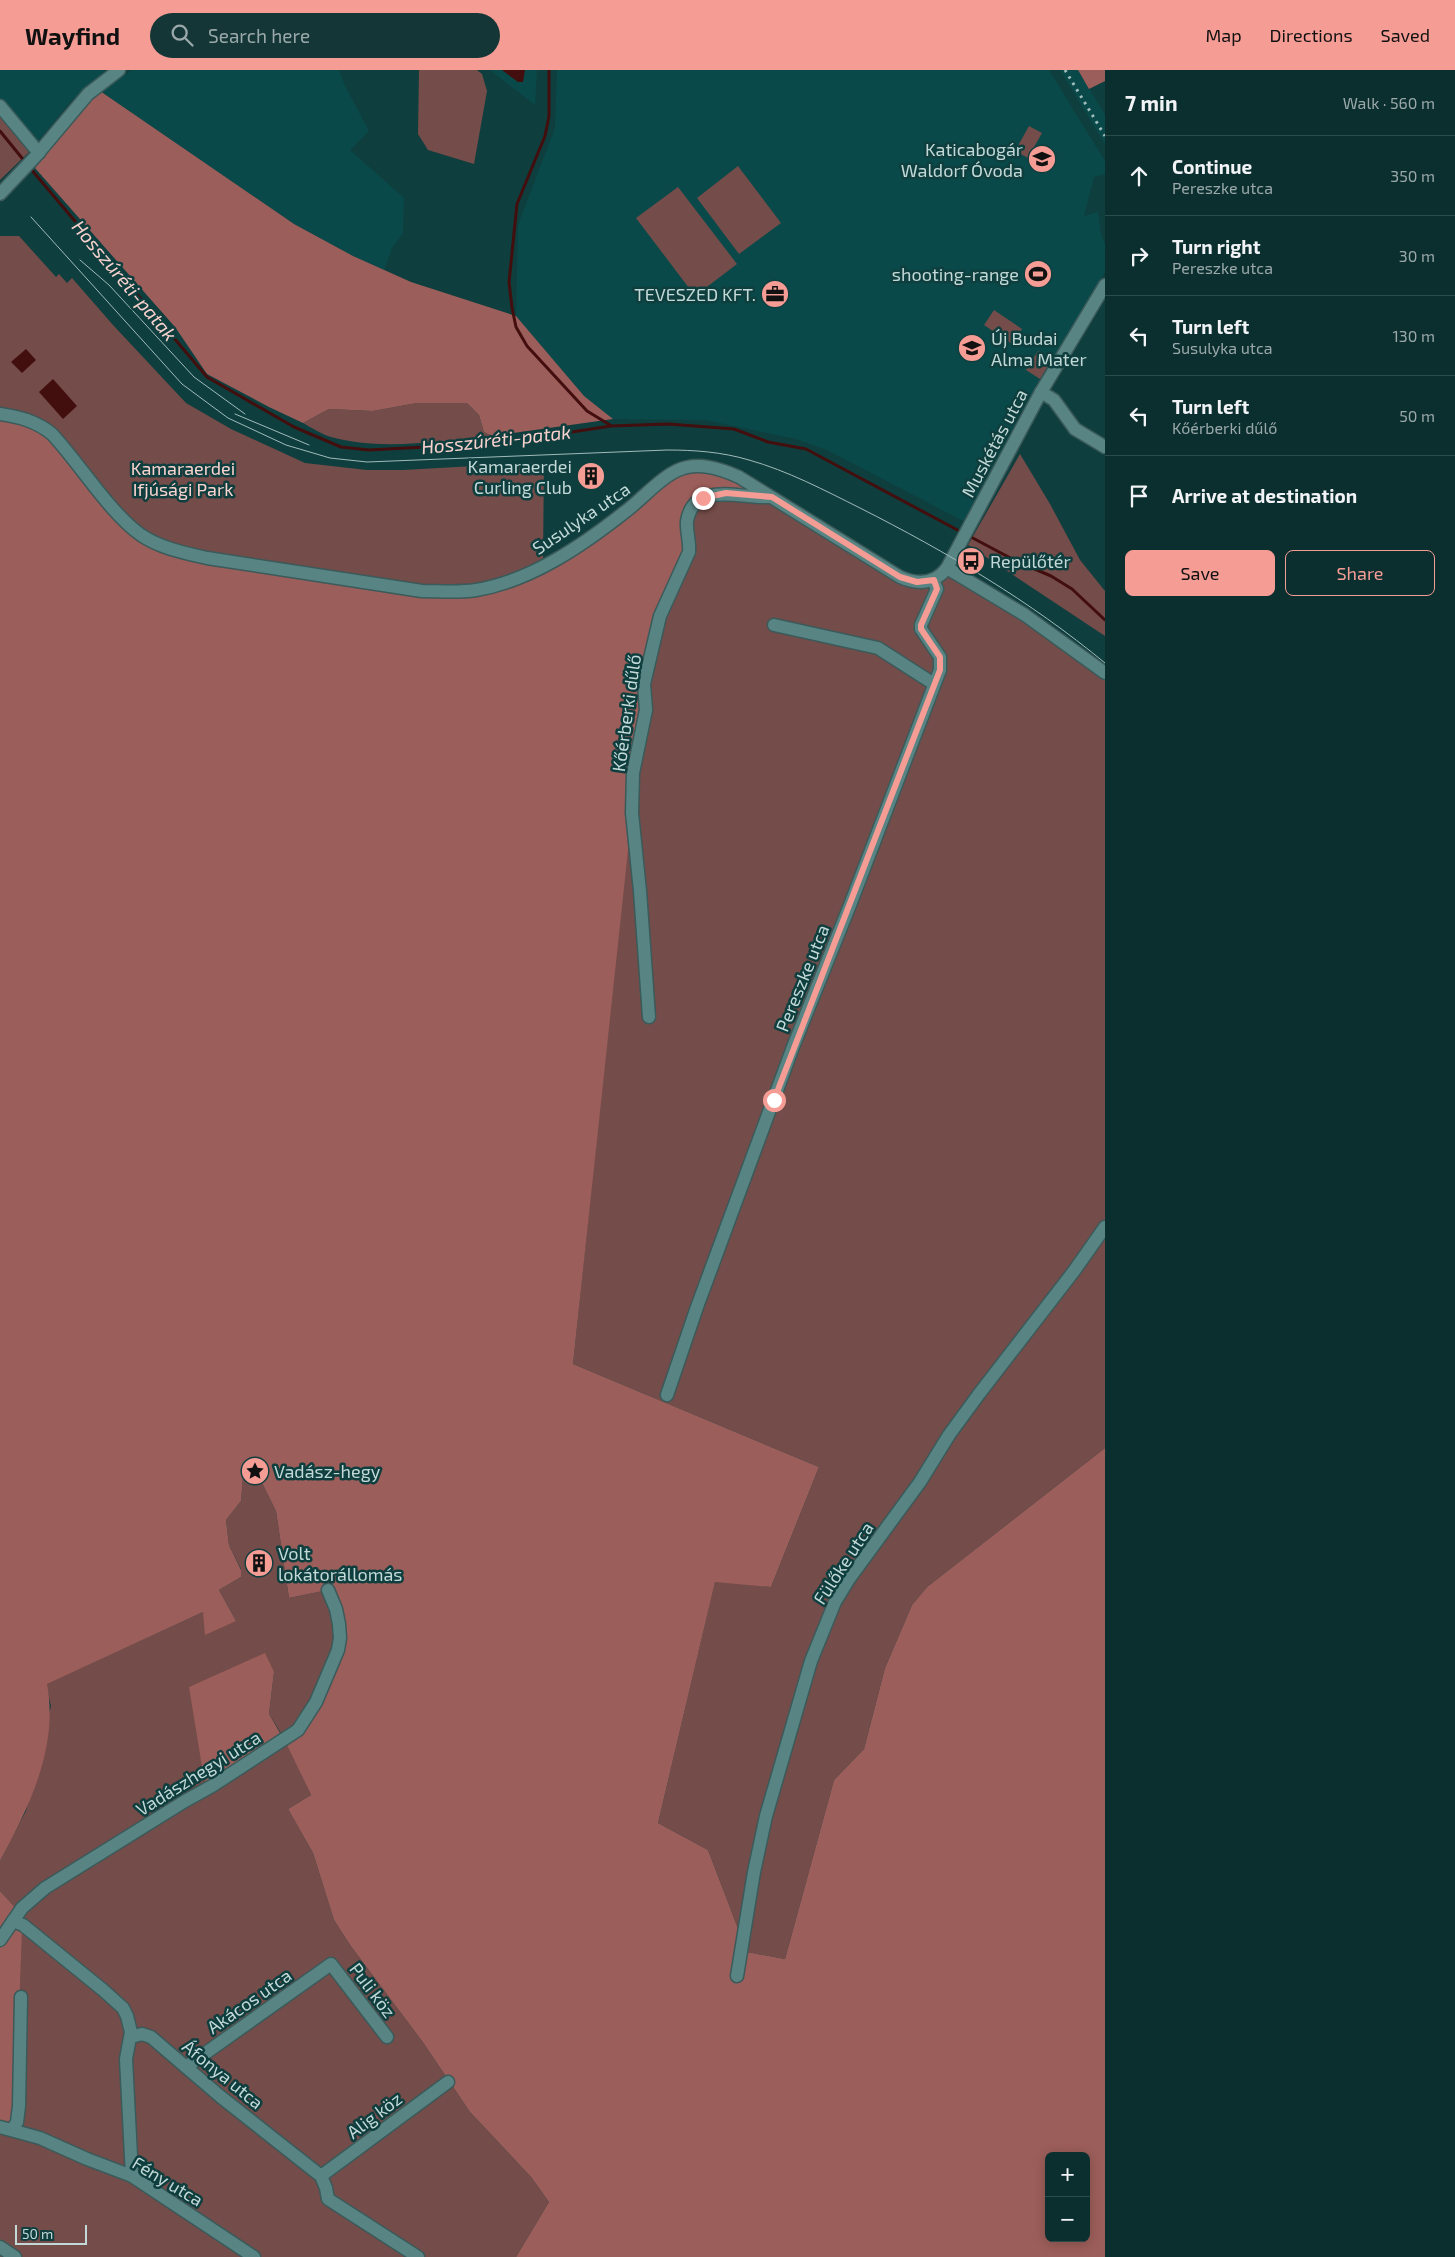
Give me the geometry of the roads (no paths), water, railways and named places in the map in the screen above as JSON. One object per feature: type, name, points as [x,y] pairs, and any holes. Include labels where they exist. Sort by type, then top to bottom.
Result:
[{"type":"street","points":[[0,194],[35,157],[88,94],[119,70]]},
{"type":"street","points":[[0,106],[35,157]]},
{"type":"street","name":"Muskétás utca","points":[[947,568],[1041,392],[1105,285]]},
{"type":"street","points":[[1041,392],[1054,400],[1075,429],[1105,447]]},
{"type":"street","name":"Susulyka utca","points":[[0,414],[22,418],[44,428],[62,445],[129,524],[143,536],[167,548],[207,558],[422,590],[452,592],[475,590],[494,586],[542,566],[570,550],[624,513],[667,476],[686,467],[700,466],[725,470],[900,577],[917,582],[934,580]]},
{"type":"street","name":"Kőérberki dűlő","points":[[649,1017],[632,813],[634,773],[646,710],[644,684],[660,616],[690,552],[687,522],[694,504],[703,498],[726,493],[772,497]]},
{"type":"street","points":[[934,580],[941,576],[947,568],[1024,615],[1105,673]]},
{"type":"street","name":"Pereszke utca","points":[[667,1395],[697,1306],[793,1047],[850,905],[940,670],[940,657],[921,629],[937,589],[934,580]]},
{"type":"street","points":[[774,625],[878,648],[934,684]]},
{"type":"street","name":"Fülőke utca","points":[[737,1976],[754,1872],[766,1816],[811,1661],[835,1602],[849,1579],[920,1482],[959,1422],[1074,1271],[1105,1227]]},
{"type":"street","name":"Vadászhegyi utca","points":[[0,1940],[28,1902],[45,1888],[212,1786],[298,1730],[316,1702],[338,1650],[340,1638],[339,1624],[336,1609],[328,1590]]},
{"type":"street","points":[[13,1920],[23,1925],[123,2008],[130,2023],[131,2037],[126,2059],[132,2176]]},
{"type":"street","name":"Puli köz","points":[[331,1964],[387,2037]]},
{"type":"street","name":"Akácos utca","points":[[186,2067],[331,1964]]},
{"type":"street","points":[[6,2129],[17,2122],[21,1996]]},
{"type":"street","name":"Áfonya utca","points":[[131,2037],[142,2034],[151,2036],[186,2067],[321,2176]]},
{"type":"street","name":"Alig köz","points":[[321,2176],[448,2082]]},
{"type":"street","name":"Fény utca","points":[[6,2129],[40,2138],[132,2176],[254,2257]]},
{"type":"street","points":[[321,2176],[328,2199],[418,2257]]},
{"type":"street","points":[[0,2247],[15,2257]]},
{"type":"waterway","points":[[549,70],[549,116],[545,136],[517,204],[509,282],[512,308],[516,327],[527,346],[587,411],[610,425]]},
{"type":"waterway","name":"Hosszúréti-patak","points":[[0,131],[26,163]]},
{"type":"waterway","name":"Hosszúréti-patak","points":[[30,168],[207,377],[294,427],[341,447],[369,450],[500,443],[611,426],[668,424],[734,429],[768,442],[806,449],[963,533]]},
{"type":"waterway","name":"Hosszúréti-patak","points":[[969,536],[1016,561],[1051,576],[1072,589],[1105,620]]},
{"type":"tram line","points":[[31,217],[182,384],[228,418],[286,445],[330,458],[367,462],[667,450],[688,450],[739,457],[763,464],[806,481],[956,560],[1017,598],[1077,640],[1105,663]]},
{"type":"tram line","points":[[80,260],[109,285],[194,377],[245,414]]},
{"type":"tram line","points":[[235,414],[309,445]]},
{"type":"railway","points":[[1065,70],[1105,136]]},
{"type":"place","name":"Katicabogár Waldorf Óvoda","points":[[1042,159]]},
{"type":"place","name":"shooting-range","points":[[1038,274]]},
{"type":"place","name":"TEVESZED KFT.","points":[[775,294]]},
{"type":"place","name":"Új Budai Alma Mater","points":[[972,348]]},
{"type":"place","name":"Kamaraerdei Curling Club","points":[[591,476]]},
{"type":"place","name":"Repülőtér","points":[[971,561]]},
{"type":"place","name":"Vadász-hegy","points":[[255,1471]]},
{"type":"place","name":"Volt lokátorállomás","points":[[259,1563]]},
{"type":"park label","name":"Kamaraerdei Ifjúsági Park","points":[[183,478]]}]
